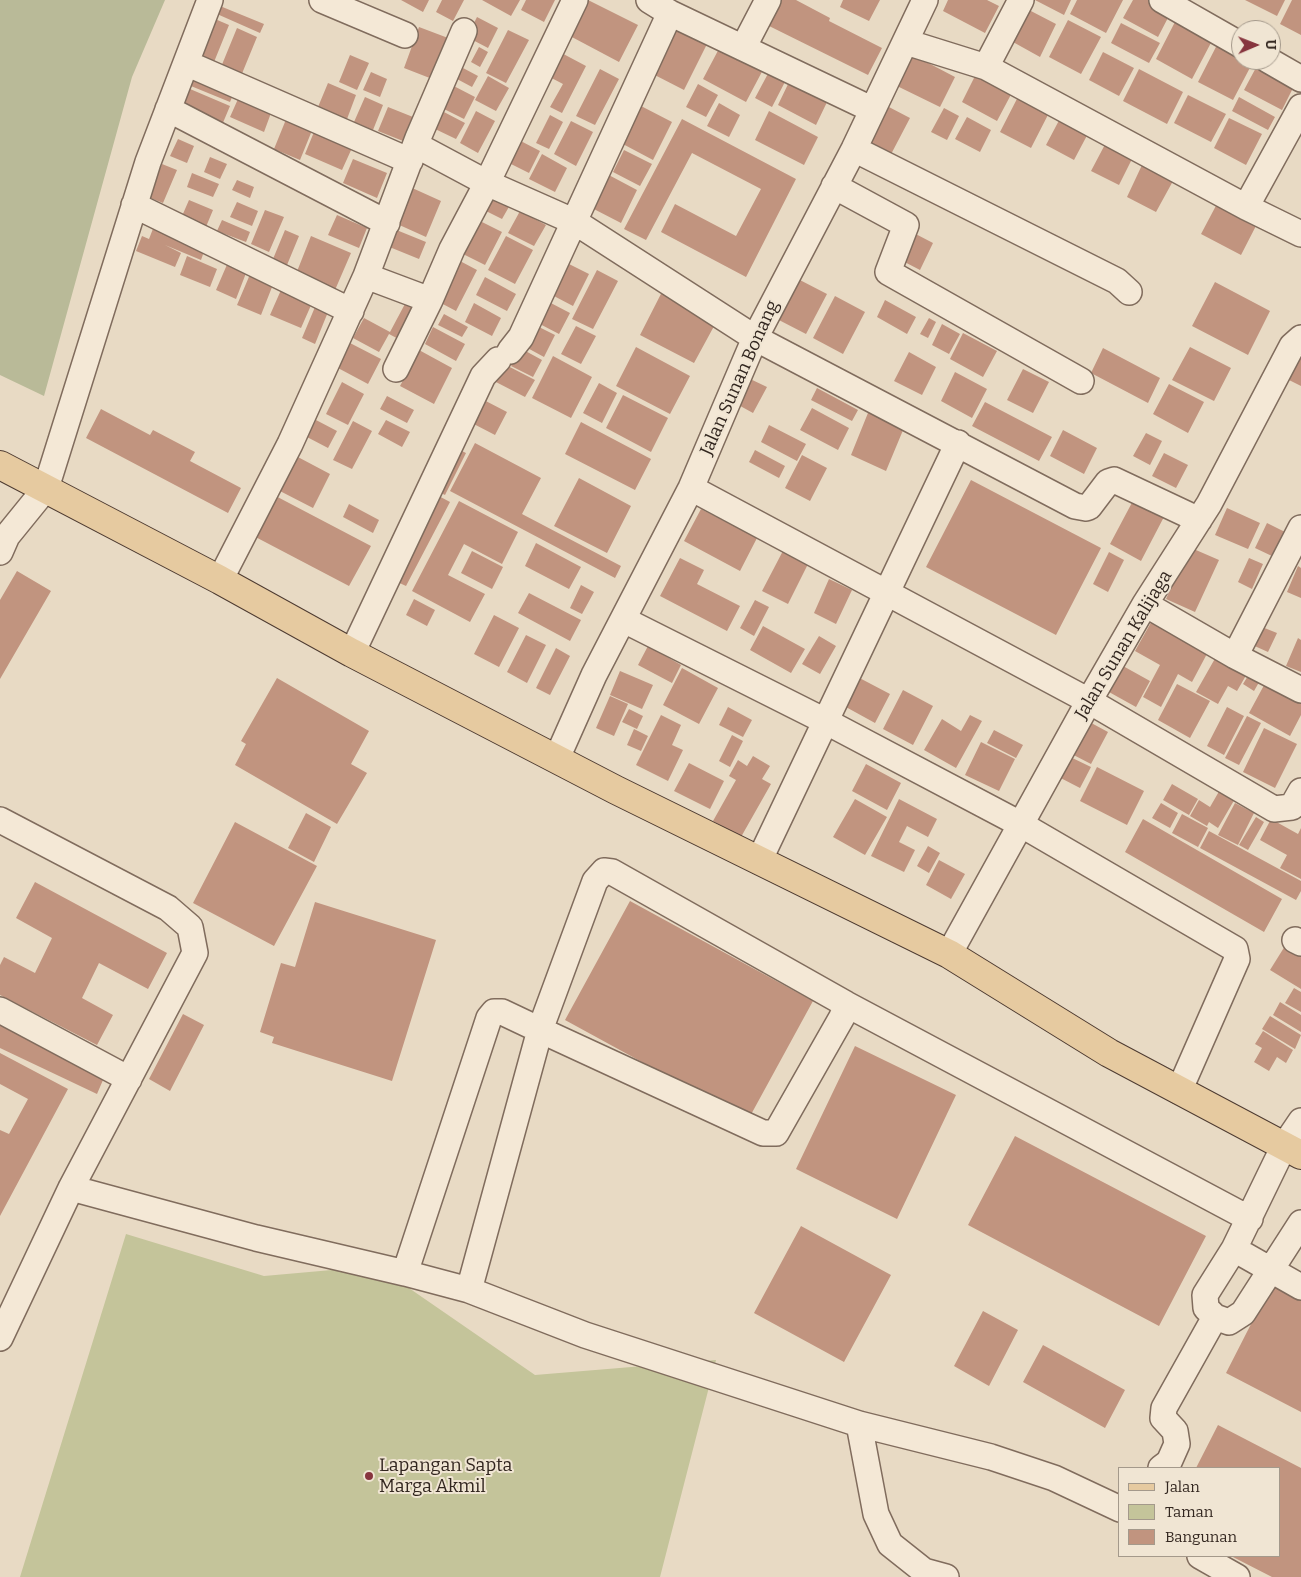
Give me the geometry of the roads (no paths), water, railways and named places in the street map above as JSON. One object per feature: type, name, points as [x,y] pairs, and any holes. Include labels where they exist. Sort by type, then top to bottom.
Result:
[{"type":"main road","points":[[0,465],[220,580],[352,653],[616,790],[949,954],[1109,1052],[1292,1151]]},
{"type":"street","points":[[2,543],[46,488],[134,205],[210,0]]},
{"type":"street","points":[[322,0],[405,35]]},
{"type":"street","points":[[396,369],[574,0]]},
{"type":"street","points":[[649,0],[670,13],[871,109]]},
{"type":"street","points":[[743,48],[768,0]]},
{"type":"street","name":"Jalan Sunan Bonang","points":[[557,758],[594,674],[624,620],[691,488],[755,338],[854,149],[871,109],[906,42],[925,0]]},
{"type":"street","points":[[986,67],[1021,0]]},
{"type":"street","points":[[1162,0],[1231,39]]},
{"type":"street","points":[[352,653],[483,376],[521,337],[670,13]]},
{"type":"street","points":[[220,580],[290,444],[351,311],[413,153],[464,31]]},
{"type":"street","points":[[906,42],[986,67],[1246,207],[1301,234]]},
{"type":"street","points":[[186,63],[487,183],[575,222],[755,338],[1081,508],[1089,507],[1108,482],[1114,480],[1199,520]]},
{"type":"street","points":[[1281,67],[1301,79]]},
{"type":"street","points":[[1246,207],[1301,107]]},
{"type":"street","points":[[168,109],[387,223]]},
{"type":"street","points":[[854,149],[1117,281],[1129,292]]},
{"type":"street","points":[[834,186],[906,225],[888,272],[1081,381]]},
{"type":"street","points":[[134,205],[351,311]]},
{"type":"street","points":[[366,276],[430,300]]},
{"type":"street","name":"Jalan Sunan Kalijaga","points":[[949,954],[1089,701],[1145,604],[1199,520],[1292,346],[1301,338]]},
{"type":"street","points":[[759,861],[958,443]]},
{"type":"street","points":[[691,488],[1089,701],[1274,809],[1292,807],[1301,791]]},
{"type":"street","points":[[1235,656],[1301,528]]},
{"type":"street","points":[[1145,604],[1235,656],[1301,690]]},
{"type":"street","points":[[624,620],[825,721],[1022,825],[1235,949],[1237,959],[1179,1091]]},
{"type":"street","points":[[0,820],[168,908],[190,927],[195,953],[71,1188],[4,1322]]},
{"type":"street","points":[[469,1290],[540,1030],[594,880],[604,871],[612,872],[846,1004],[1250,1219]]},
{"type":"street","points":[[405,1273],[488,1018],[494,1012],[502,1012],[768,1135],[776,1133],[842,1017],[846,1004]]},
{"type":"street","points":[[0,1010],[129,1079]]},
{"type":"street","points":[[1301,1121],[1292,1151],[1203,1298],[1206,1308],[1214,1318],[1229,1322],[1236,1319],[1272,1271],[1301,1223]]},
{"type":"street","points":[[71,1188],[256,1238],[469,1290],[585,1335],[859,1424],[991,1457],[1045,1475],[1118,1508]]},
{"type":"street","points":[[1234,1249],[1301,1287]]},
{"type":"street","points":[[1155,1467],[1168,1462],[1177,1444],[1175,1431],[1163,1418],[1164,1408],[1214,1318]]},
{"type":"street","points":[[859,1424],[876,1514],[890,1544],[924,1571],[946,1577]]},
{"type":"street","points":[[1205,1566],[1237,1577]]},
{"type":"place","name":"Lapangan Sapta Marga Akmil","points":[[369,1476]]}]
